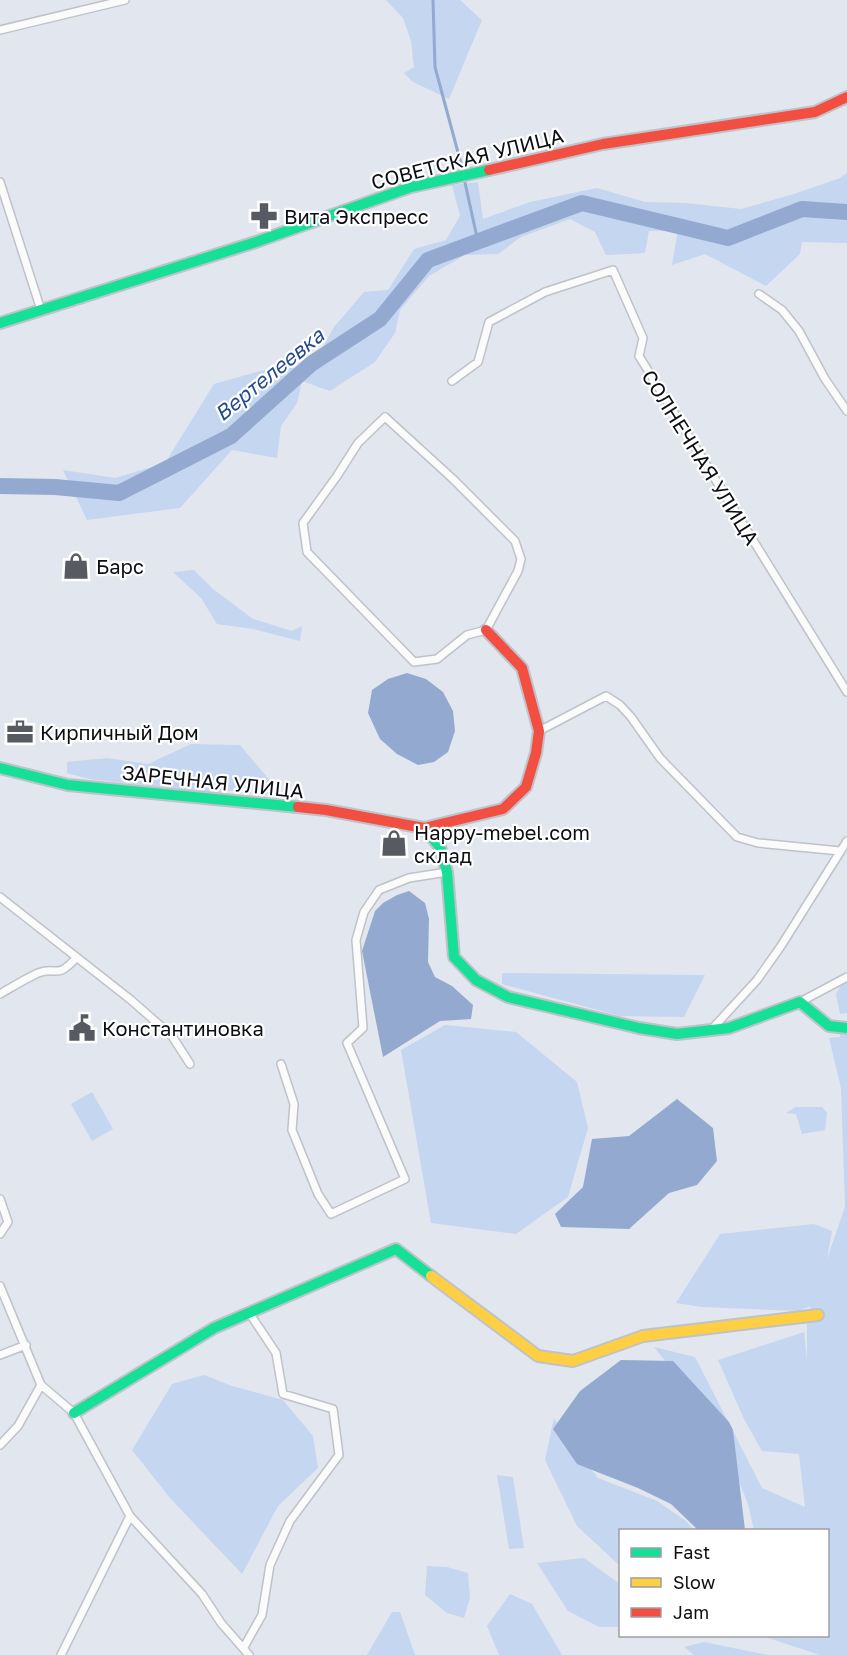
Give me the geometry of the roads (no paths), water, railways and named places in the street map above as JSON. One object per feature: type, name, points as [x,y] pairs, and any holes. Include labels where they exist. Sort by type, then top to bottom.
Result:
[{"type":"street","points":[[0,30],[125,0]]},
{"type":"street","name":"СОВЕТСКАЯ УЛИЦА","points":[[0,322],[256,242],[411,186],[603,144],[815,112],[847,98]]},
{"type":"street","points":[[0,182],[41,310]]},
{"type":"street","name":"СОЛНЕЧНАЯ УЛИЦА","points":[[452,381],[478,362],[489,322],[545,292],[613,270],[643,338],[639,356],[847,692]]},
{"type":"street","points":[[759,294],[783,310],[799,331],[825,379],[847,411]]},
{"type":"street","points":[[385,417],[453,479],[515,541],[521,559],[518,571],[486,630],[467,635],[438,659],[414,662],[307,552],[303,523],[358,443],[385,417]]},
{"type":"street","points":[[486,630],[522,668],[539,731],[536,753],[526,787],[503,809],[424,828],[440,847],[447,872],[454,957],[476,980],[508,997],[639,1028],[676,1034],[729,1028],[800,1002],[847,977]]},
{"type":"street","points":[[539,731],[606,696],[620,705],[660,758],[737,837],[758,843],[840,851]]},
{"type":"street","name":"ЗАРЕЧНАЯ УЛИЦА","points":[[0,768],[68,785],[326,810],[424,828]]},
{"type":"street","points":[[712,1029],[757,980],[782,946],[847,841]]},
{"type":"street","points":[[281,1064],[294,1104],[292,1130],[318,1194],[331,1214],[405,1179],[347,1043],[363,1028],[356,940],[364,912],[380,890],[409,878],[447,872]]},
{"type":"street","points":[[0,897],[131,1000],[172,1036],[190,1064]]},
{"type":"street","points":[[0,994],[41,972],[57,973],[76,958]]},
{"type":"street","points":[[800,1002],[829,1026],[847,1028]]},
{"type":"street","points":[[0,1198],[8,1222],[0,1234]]},
{"type":"street","points":[[74,1413],[214,1328],[396,1250],[538,1356],[573,1361],[643,1336],[818,1315]]},
{"type":"street","points":[[0,1286],[41,1385],[74,1413],[130,1516],[202,1594],[221,1623],[249,1655]]},
{"type":"street","points":[[244,1647],[262,1615],[270,1565],[290,1521],[339,1455],[333,1409],[283,1394],[276,1353],[250,1314]]},
{"type":"street","points":[[0,1355],[26,1345]]},
{"type":"street","points":[[0,1445],[18,1426],[41,1385]]},
{"type":"street","points":[[61,1655],[130,1516]]},
{"type":"waterway","points":[[433,0],[435,67],[463,171]]},
{"type":"waterway","points":[[464,178],[478,242]]},
{"type":"waterway","name":"Вертелеевка","points":[[0,486],[55,487],[119,493],[231,436],[311,364],[380,319],[428,260],[582,203],[728,238],[802,209],[847,212]]},
{"type":"place","name":"Вита Экспресс","points":[[264,216]]},
{"type":"place","name":"Барс","points":[[76,566]]},
{"type":"place","name":"Кирпичный Дом","points":[[20,732]]},
{"type":"place","name":"Happy-mebel.com склад","points":[[394,843]]},
{"type":"place","name":"Константиновка","points":[[82,1028]]}]
